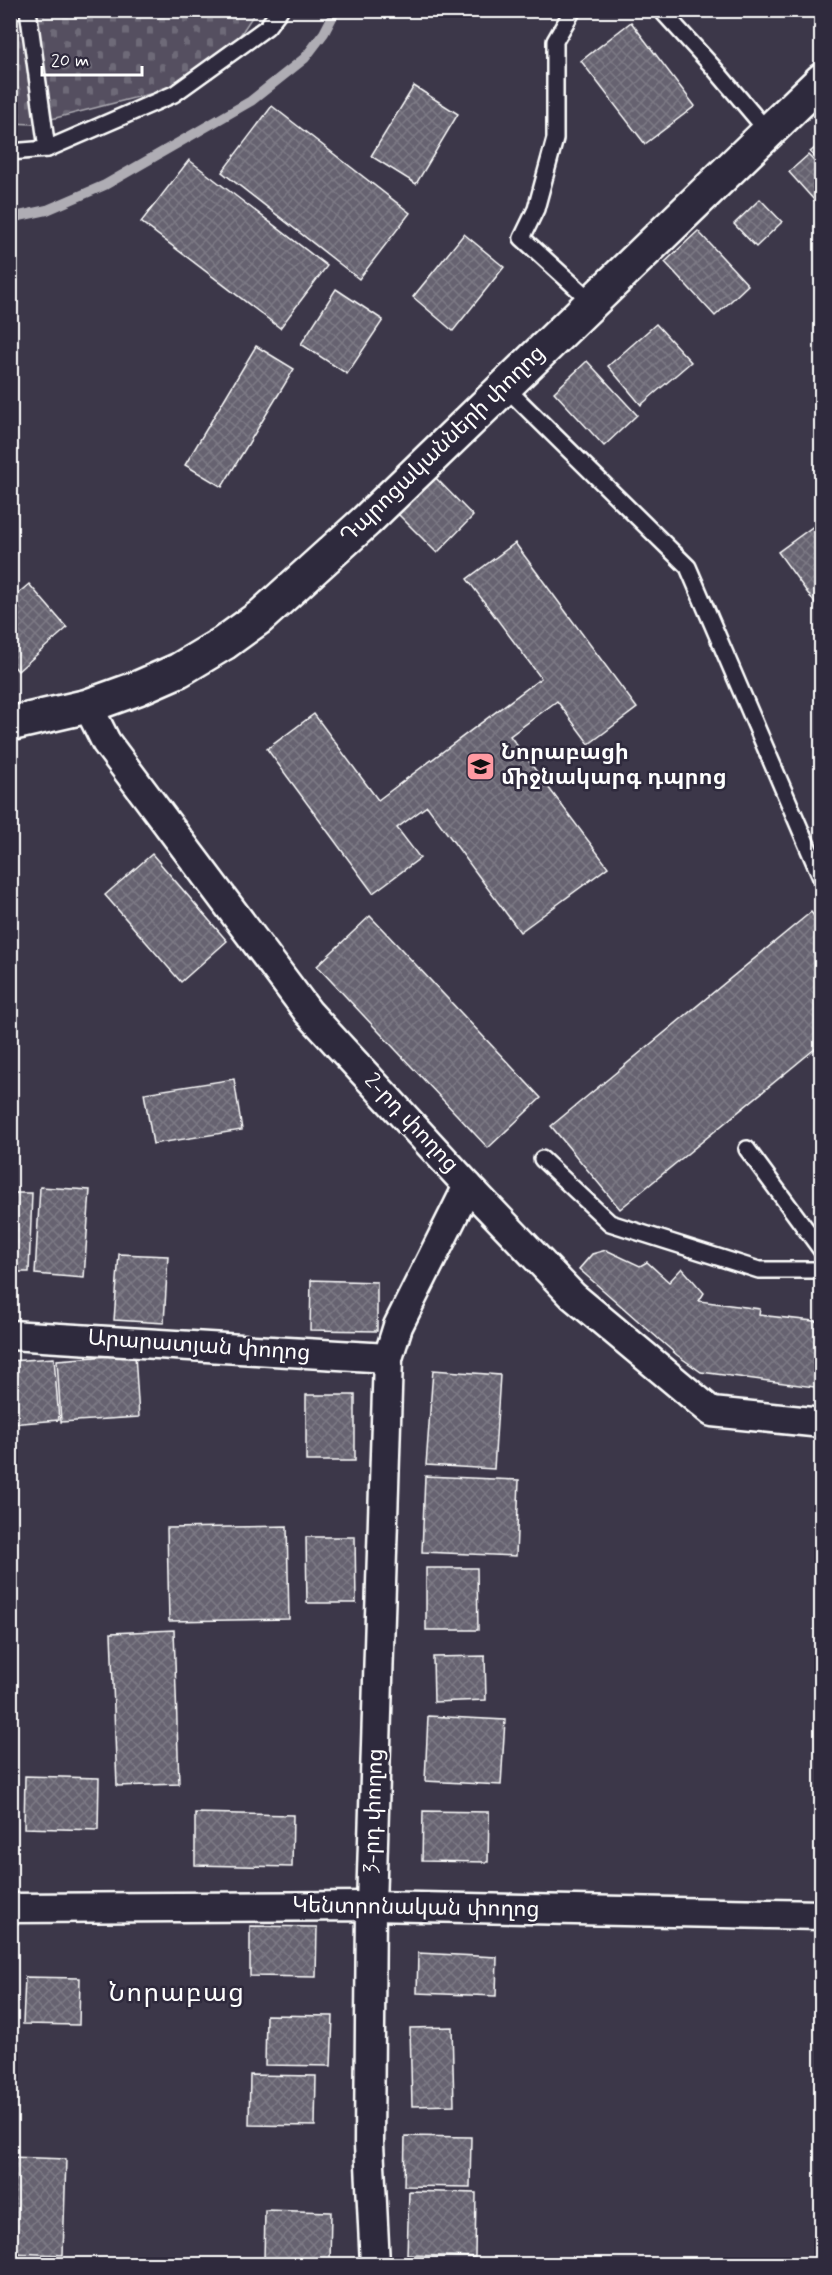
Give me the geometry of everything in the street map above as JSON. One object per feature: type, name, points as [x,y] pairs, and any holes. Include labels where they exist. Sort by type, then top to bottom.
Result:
[{"type":"main road","name":"Դպրոցականների փողոց","points":[[10,723],[88,706],[179,670],[224,643],[260,617],[366,521],[822,80]]},
{"type":"street","name":"2-րդ փողոց","points":[[88,706],[106,742],[308,1012],[573,1296],[712,1412],[822,1423]]},
{"type":"street","name":"3-րդ փողոց","points":[[375,2265],[369,2144],[371,1906],[388,1358],[403,1316],[468,1186]]},
{"type":"street","name":"Արարատյան փողոց","points":[[10,1335],[388,1358]]},
{"type":"street","name":"Կենտրոնական փողոց","points":[[10,1908],[371,1906],[822,1915]]},
{"type":"lane","points":[[28,10],[47,149]]},
{"type":"lane","points":[[10,152],[47,149],[174,94],[267,27],[280,10]]},
{"type":"lane","points":[[573,10],[555,41],[555,139],[536,209],[522,238],[592,302]]},
{"type":"lane","points":[[661,10],[713,66],[768,132]]},
{"type":"lane","points":[[504,386],[688,567],[822,880]]},
{"type":"lane","points":[[747,1149],[822,1251]]},
{"type":"lane","points":[[542,1159],[610,1223],[759,1270],[822,1270]]},
{"type":"green space","points":[[11,11],[256,11],[212,78],[32,124],[11,123]]},
{"type":"building","points":[[631,22],[695,106],[645,144],[581,61]]},
{"type":"building","points":[[414,86],[458,114],[416,184],[371,156]]},
{"type":"building","points":[[272,106],[410,213],[359,279],[222,172]]},
{"type":"building","points":[[822,142],[822,164],[810,152]]},
{"type":"building","points":[[808,155],[822,169],[822,193],[814,200],[789,172]]},
{"type":"building","points":[[189,160],[327,266],[280,328],[141,222]]},
{"type":"building","points":[[760,199],[782,222],[756,247],[734,224]]},
{"type":"building","points":[[698,231],[748,285],[715,316],[665,262]]},
{"type":"building","points":[[464,234],[504,267],[453,331],[413,297]]},
{"type":"building","points":[[336,289],[383,320],[347,374],[301,344]]},
{"type":"building","points":[[656,324],[691,362],[641,405],[608,366]]},
{"type":"building","points":[[256,346],[294,369],[222,487],[185,465]]},
{"type":"building","points":[[587,361],[637,415],[604,446],[554,392]]},
{"type":"building","points":[[434,476],[473,516],[437,553],[397,513]]},
{"type":"building","points":[[822,520],[822,603],[817,606],[778,552]]},
{"type":"building","points":[[515,543],[637,708],[589,744],[557,701],[510,736],[608,867],[520,932],[427,806],[397,828],[420,858],[373,893],[267,749],[314,714],[378,800],[541,678],[467,579]]},
{"type":"building","points":[[29,584],[67,628],[18,671],[10,662],[10,600]]},
{"type":"building","points":[[152,854],[227,941],[181,982],[105,895]]},
{"type":"building","points":[[811,912],[822,926],[822,1043],[620,1209],[551,1126]]},
{"type":"building","points":[[370,916],[541,1098],[488,1148],[317,966]]},
{"type":"building","points":[[234,1079],[242,1130],[153,1144],[144,1093]]},
{"type":"building","points":[[40,1187],[90,1190],[84,1278],[35,1274]]},
{"type":"building","points":[[10,1193],[32,1193],[29,1272],[10,1272]]},
{"type":"building","points":[[606,1250],[640,1266],[647,1262],[669,1282],[682,1268],[704,1293],[699,1301],[760,1309],[759,1315],[822,1322],[822,1388],[701,1372],[677,1355],[579,1269],[592,1254]]},
{"type":"building","points":[[119,1254],[168,1256],[164,1323],[114,1320]]},
{"type":"building","points":[[311,1280],[377,1282],[377,1331],[310,1330]]},
{"type":"building","points":[[135,1354],[139,1417],[61,1422],[57,1360]]},
{"type":"building","points":[[54,1358],[59,1420],[10,1424],[10,1361]]},
{"type":"building","points":[[433,1370],[500,1375],[494,1469],[426,1465]]},
{"type":"building","points":[[306,1395],[355,1395],[355,1461],[306,1461]]},
{"type":"building","points":[[425,1476],[519,1480],[516,1556],[422,1552]]},
{"type":"building","points":[[287,1526],[289,1619],[169,1621],[167,1528]]},
{"type":"building","points":[[306,1537],[355,1537],[356,1603],[307,1603]]},
{"type":"building","points":[[426,1568],[477,1568],[478,1630],[426,1630]]},
{"type":"building","points":[[174,1630],[179,1784],[117,1786],[111,1633]]},
{"type":"building","points":[[485,1656],[486,1700],[434,1702],[433,1657]]},
{"type":"building","points":[[428,1716],[505,1720],[501,1785],[425,1781]]},
{"type":"building","points":[[25,1776],[99,1778],[98,1830],[24,1828]]},
{"type":"building","points":[[423,1811],[489,1812],[488,1862],[422,1861]]},
{"type":"building","points":[[195,1813],[293,1815],[292,1867],[195,1865]]},
{"type":"building","points":[[250,1926],[317,1927],[316,1977],[250,1976]]},
{"type":"building","points":[[418,1953],[497,1957],[496,1996],[417,1993]]},
{"type":"building","points":[[25,1977],[80,1978],[79,2025],[23,2024]]},
{"type":"building","points":[[266,2015],[333,2016],[331,2066],[265,2065]]},
{"type":"building","points":[[452,2027],[454,2105],[412,2106],[410,2028]]},
{"type":"building","points":[[250,2075],[316,2076],[315,2126],[249,2125]]},
{"type":"building","points":[[405,2136],[471,2137],[470,2187],[404,2186]]},
{"type":"building","points":[[10,2157],[66,2159],[63,2255],[10,2253]]},
{"type":"building","points":[[409,2191],[476,2193],[475,2257],[407,2255]]},
{"type":"building","points":[[265,2210],[331,2212],[330,2262],[264,2260]]},
{"type":"waterway","points":[[10,218],[47,210],[105,185],[251,101],[305,58],[324,33],[336,10]]},
{"type":"place","name":"Նորաբացի միջնակարգ դպրոց","points":[[480,766]]},
{"type":"district","name":"Նորաբաց","points":[[177,1994]]}]
